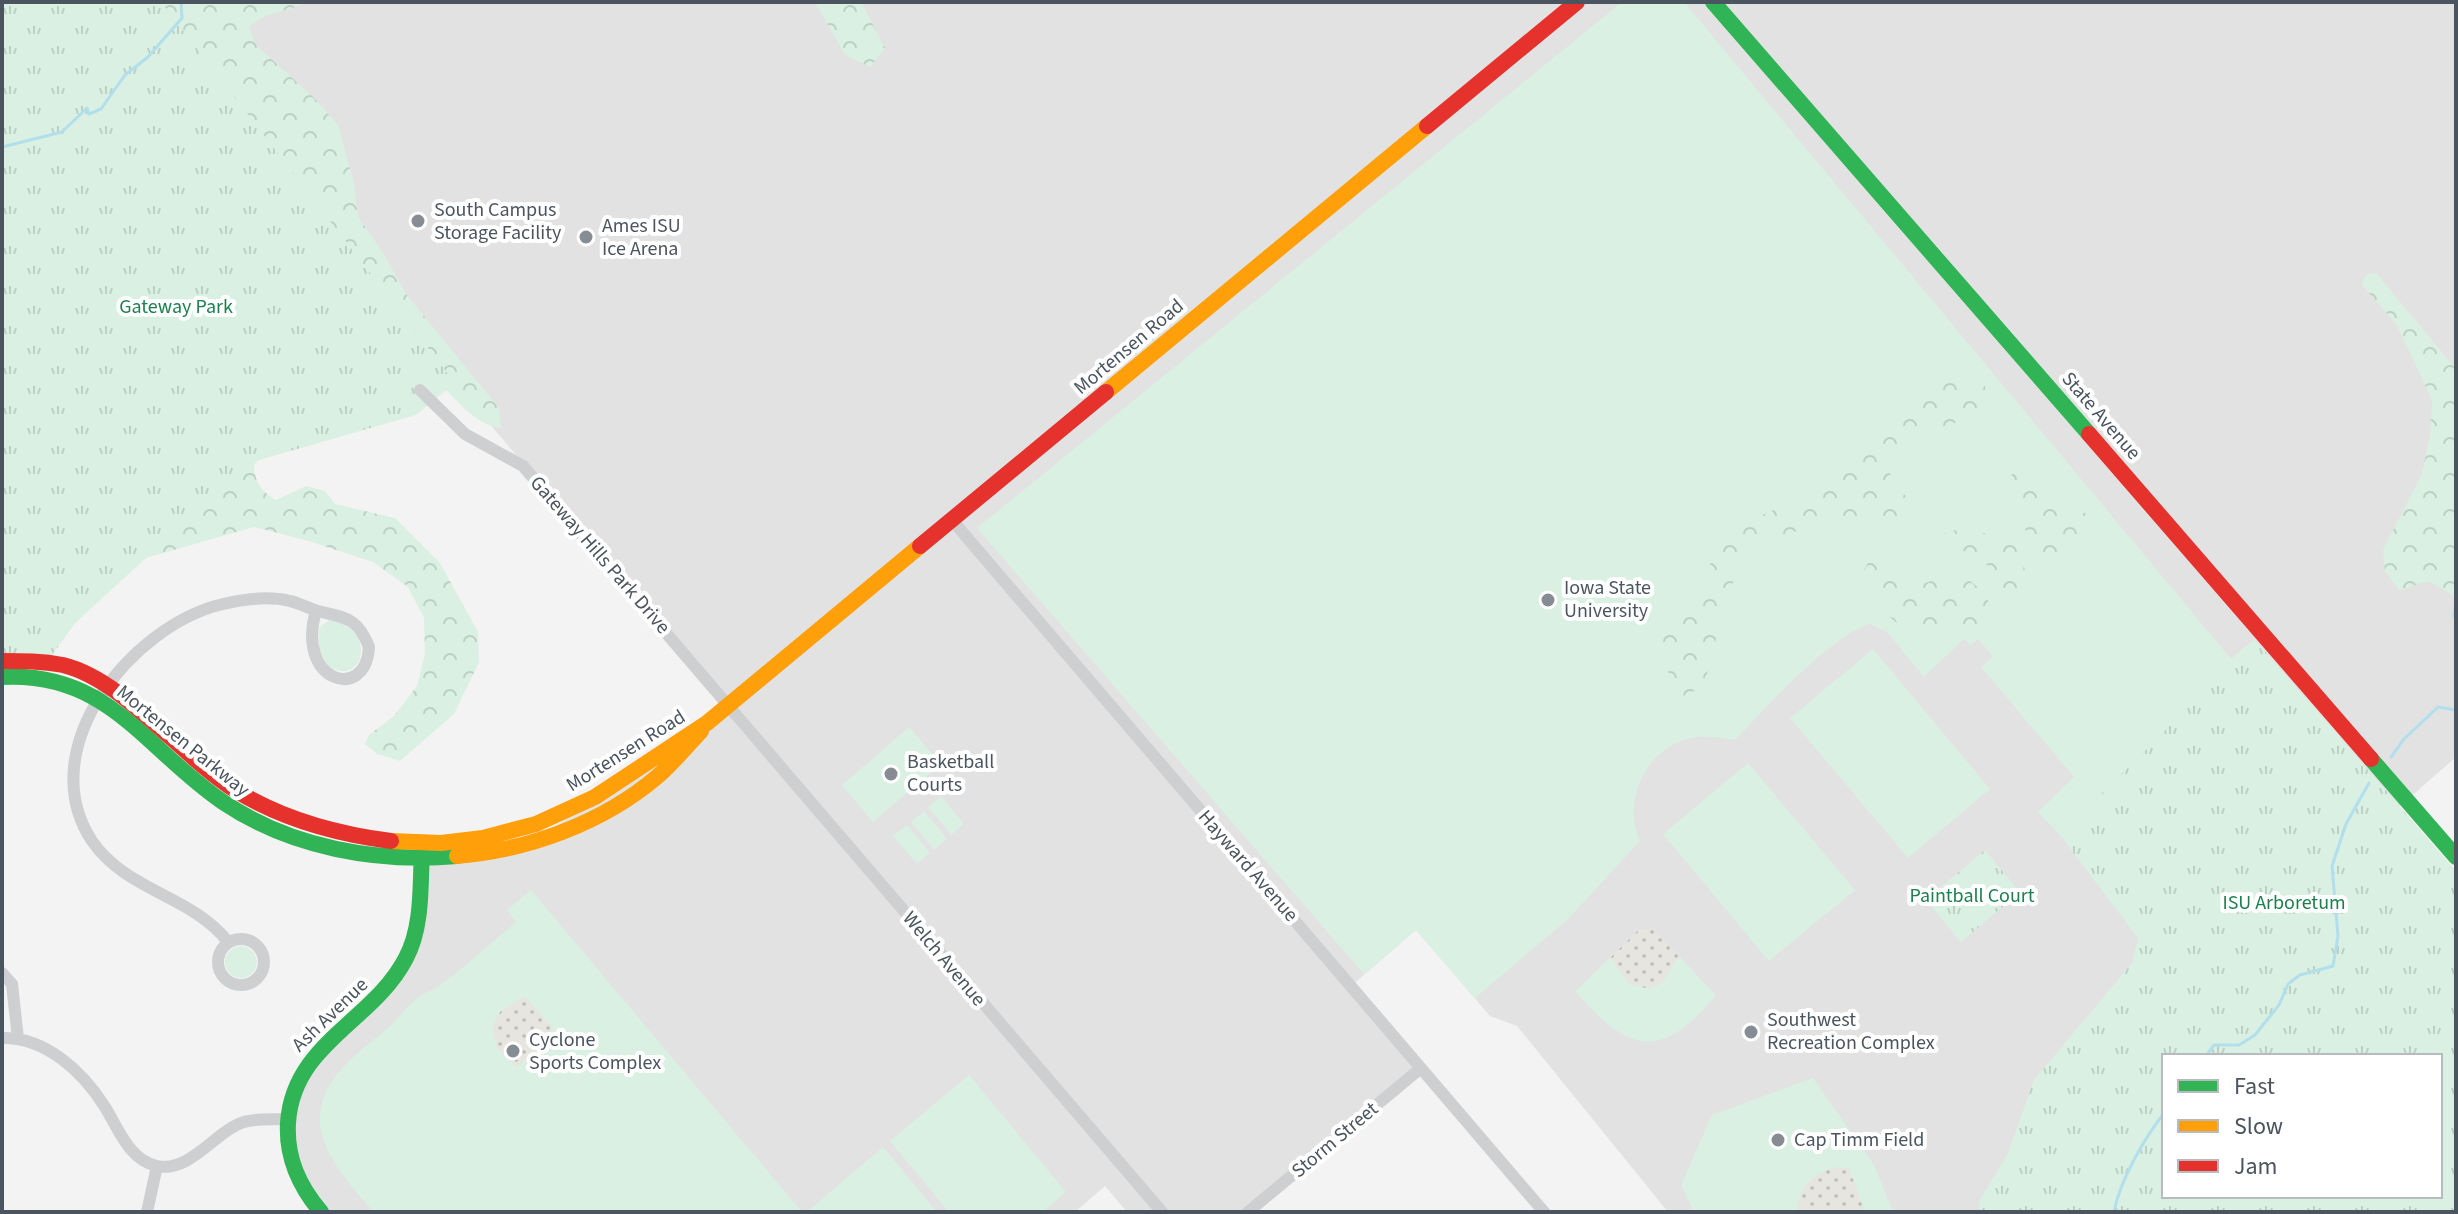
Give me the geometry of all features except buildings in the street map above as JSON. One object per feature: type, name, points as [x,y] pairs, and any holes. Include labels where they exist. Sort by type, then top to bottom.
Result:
[{"type":"street","name":"Mortensen Road","points":[[522,829],[590,800],[729,706],[1577,2]]},
{"type":"street","name":"State Avenue","points":[[1713,2],[2456,857]]},
{"type":"street","name":"Gateway Hills Park Drive","points":[[420,390],[465,434],[523,466],[729,706]]},
{"type":"street","name":"Hayward Avenue","points":[[952,520],[1544,1212]]},
{"type":"street","points":[[228,942],[218,929],[199,915],[126,875],[109,861],[92,840],[82,820],[75,794],[80,735],[105,692],[149,640],[176,622],[204,609],[236,602],[291,601],[316,611],[348,618],[365,637],[369,647],[365,666],[354,677],[339,679],[320,668],[311,645],[316,611]]},
{"type":"street","name":"Mortensen Parkway","points":[[2,661],[48,661],[74,667],[202,767],[250,800],[282,815],[337,832],[459,858],[527,846]]},
{"type":"street","name":"Mortensen Parkway","points":[[2,677],[33,675],[105,692]]},
{"type":"street","name":"Welch Avenue","points":[[729,706],[1162,1212]]},
{"type":"street","name":"Mortensen Road","points":[[527,846],[565,832],[627,799],[677,758],[707,723]]},
{"type":"street","name":"Mortensen Parkway","points":[[422,852],[459,841],[522,829]]},
{"type":"street","name":"Ash Avenue","points":[[321,1212],[300,1186],[288,1150],[287,1119],[292,1091],[309,1060],[383,993],[407,957],[417,918],[422,852]]},
{"type":"street","points":[[2,973],[12,984],[18,1039]]},
{"type":"street","points":[[2,1038],[34,1042],[51,1052],[82,1078],[132,1151],[157,1166],[190,1158],[242,1123],[287,1119]]},
{"type":"street","name":"Storm Street","points":[[1248,1212],[1266,1206],[1421,1068]]},
{"type":"street","points":[[147,1212],[157,1166]]},
{"type":"shaded area","name":"Iowa State University","points":[[161,2],[2456,2],[2456,757],[2399,807],[2456,871],[2456,1212],[1668,1212],[1517,1026],[1490,1016],[1416,930],[1351,986],[1421,1068],[1248,1212],[1127,1212],[1105,1186],[1075,1212],[320,1212],[295,1174],[292,1091],[407,957],[422,860],[527,846],[728,705],[455,383]]},
{"type":"green space","points":[[2,2],[307,2],[263,17],[249,27],[256,45],[313,97],[338,125],[354,183],[358,217],[406,294],[499,408],[501,428],[483,422],[466,410],[438,382]]},
{"type":"green space","name":"Gateway Park","points":[[2,2],[161,2],[455,383],[416,415],[259,460],[109,590],[74,624],[48,661],[2,661]]},
{"type":"green space","points":[[815,2],[861,2],[885,48],[870,67],[845,55]]},
{"type":"green space","points":[[1622,2],[1684,2],[2231,659],[2157,739],[2060,835],[2038,812],[2074,777],[1981,667],[1993,656],[1978,639],[1971,645],[1964,639],[1924,677],[1887,632],[1870,624],[1854,631],[1817,658],[1735,740],[1697,737],[1680,741],[1653,761],[1643,775],[1634,807],[1640,841],[1567,920],[1475,998],[1416,930],[1364,974],[977,528]]},
{"type":"green space","points":[[2376,273],[2456,369],[2456,597],[2428,581],[2399,590],[2385,571],[2383,550],[2422,474],[2430,435],[2432,400],[2397,325],[2362,285],[2368,274]]},
{"type":"green space","points":[[1970,372],[1980,375],[1990,399],[1988,406],[1898,452],[1887,468],[1898,488],[1910,500],[1904,510],[1878,524],[1818,526],[1788,534],[1764,545],[1744,565],[1730,589],[1720,617],[1712,658],[1702,683],[1682,696],[1674,691],[1656,631],[1693,599],[1725,540],[1741,527],[1793,500],[1814,485],[1924,396]]},
{"type":"green space","points":[[254,451],[257,480],[276,500],[306,486],[325,491],[335,504],[395,518],[440,563],[478,632],[479,662],[454,714],[400,761],[377,754],[365,744],[369,735],[394,716],[417,686],[425,654],[424,618],[408,587],[373,562],[254,527],[146,558],[74,624],[57,648],[2,559]]},
{"type":"green space","points":[[2015,472],[2085,513],[2093,524],[2072,554],[2042,571],[2022,521],[2003,485]]},
{"type":"green space","points":[[1950,530],[2007,535],[2024,566],[2025,582],[2017,598],[2009,599],[1985,563],[1948,543],[1942,535]]},
{"type":"green space","points":[[1885,557],[1919,584],[1929,582],[1939,572],[1966,578],[1979,589],[1995,611],[1990,624],[1934,636],[1918,634],[1896,623],[1879,604],[1864,570],[1870,559]]},
{"type":"green space","points":[[329,620],[345,625],[360,644],[361,655],[350,670],[340,671],[328,666],[319,649],[319,628]]},
{"type":"green space","name":"ISU Arboretum","points":[[2254,639],[2456,871],[2456,1212],[1980,1212],[1979,1202],[2008,1153],[2034,1080],[2132,963],[2138,938],[2060,835],[2157,739],[2231,659]]},
{"type":"green space","points":[[1873,649],[1990,789],[1908,858],[1790,718]]},
{"type":"green space","name":"Basketball Courts","points":[[909,727],[941,764],[873,822],[842,785]]},
{"type":"green space","points":[[1748,763],[1855,890],[1769,961],[1663,834]]},
{"type":"green space","points":[[941,796],[964,824],[951,835],[928,807]]},
{"type":"green space","points":[[924,811],[947,839],[934,850],[911,822]]},
{"type":"green space","points":[[907,825],[930,853],[917,864],[893,836]]},
{"type":"green space","name":"Paintball Court","points":[[1985,850],[2020,892],[1961,942],[1926,900]]},
{"type":"green space","name":"Cyclone Sports Complex","points":[[531,890],[802,1212],[374,1212],[357,1193],[333,1160],[322,1136],[321,1108],[325,1093],[342,1068],[415,1000],[450,978],[516,922],[507,910]]},
{"type":"green space","points":[[1640,929],[1653,929],[1716,995],[1678,1032],[1661,1040],[1644,1041],[1628,1037],[1611,1027],[1575,991]]},
{"type":"green space","points":[[241,946],[253,950],[257,962],[253,974],[241,978],[229,974],[225,962],[229,950]]},
{"type":"green space","points":[[969,1075],[1066,1192],[1043,1212],[949,1212],[890,1141]]},
{"type":"green space","name":"Cap Timm Field","points":[[1813,1078],[1874,1165],[1893,1212],[1694,1212],[1681,1185],[1712,1115]]},
{"type":"green space","points":[[883,1147],[937,1212],[808,1211]]},
{"type":"sand","points":[[1640,929],[1653,929],[1680,957],[1665,979],[1650,989],[1629,984],[1610,958]]},
{"type":"sand","points":[[524,996],[553,1028],[552,1038],[517,1067],[497,1048],[492,1027],[500,1012]]},
{"type":"sand","points":[[1838,1167],[1849,1168],[1865,1212],[1797,1212],[1800,1195],[1809,1182]]},
{"type":"waterway","points":[[2,147],[62,132],[87,108],[89,114],[101,109],[125,75],[148,57],[182,18],[181,2]]},
{"type":"waterway","points":[[2456,599],[2456,618]]},
{"type":"waterway","points":[[2391,757],[2404,739],[2438,707],[2456,710]]},
{"type":"waterway","points":[[2207,1054],[2214,1045],[2239,1045],[2255,1035],[2279,1005],[2288,984],[2300,975],[2333,966],[2338,936],[2332,866],[2346,824],[2369,783]]},
{"type":"waterway","points":[[2114,1212],[2134,1160],[2162,1116]]},
{"type":"traffic: fast","points":[[1713,2],[2089,434]]},
{"type":"traffic: fast","points":[[2,677],[39,679],[71,687],[99,700],[223,802],[277,831],[336,849],[366,854],[427,858],[457,856]]},
{"type":"traffic: fast","points":[[2371,759],[2456,857]]},
{"type":"traffic: fast","points":[[321,1212],[300,1182],[289,1148],[288,1123],[293,1096],[304,1072],[319,1053],[374,1000],[406,958],[418,919],[422,850]]},
{"type":"traffic: slow","points":[[1106,392],[1427,126]]},
{"type":"traffic: slow","points":[[391,841],[441,843],[483,838],[536,824],[595,797],[707,723],[920,546]]},
{"type":"traffic: slow","points":[[457,856],[511,848],[589,820],[637,793],[675,760],[701,731]]},
{"type":"traffic: jam","points":[[1427,126],[1577,2]]},
{"type":"traffic: jam","points":[[920,546],[1106,392]]},
{"type":"traffic: jam","points":[[2089,434],[2371,759]]},
{"type":"traffic: jam","points":[[2,661],[63,665],[86,673],[130,702],[214,775],[253,800],[310,824],[391,841]]},
{"type":"place","name":"South Campus Storage Facility","points":[[418,221]]},
{"type":"place","name":"Ames ISU Ice Arena","points":[[586,237]]},
{"type":"place","name":"Iowa State University","points":[[1548,600]]},
{"type":"place","name":"Basketball Courts","points":[[891,774]]},
{"type":"place","name":"Southwest Recreation Complex","points":[[1751,1032]]},
{"type":"place","name":"Cyclone Sports Complex","points":[[513,1051]]},
{"type":"place","name":"Cap Timm Field","points":[[1778,1140]]}]
